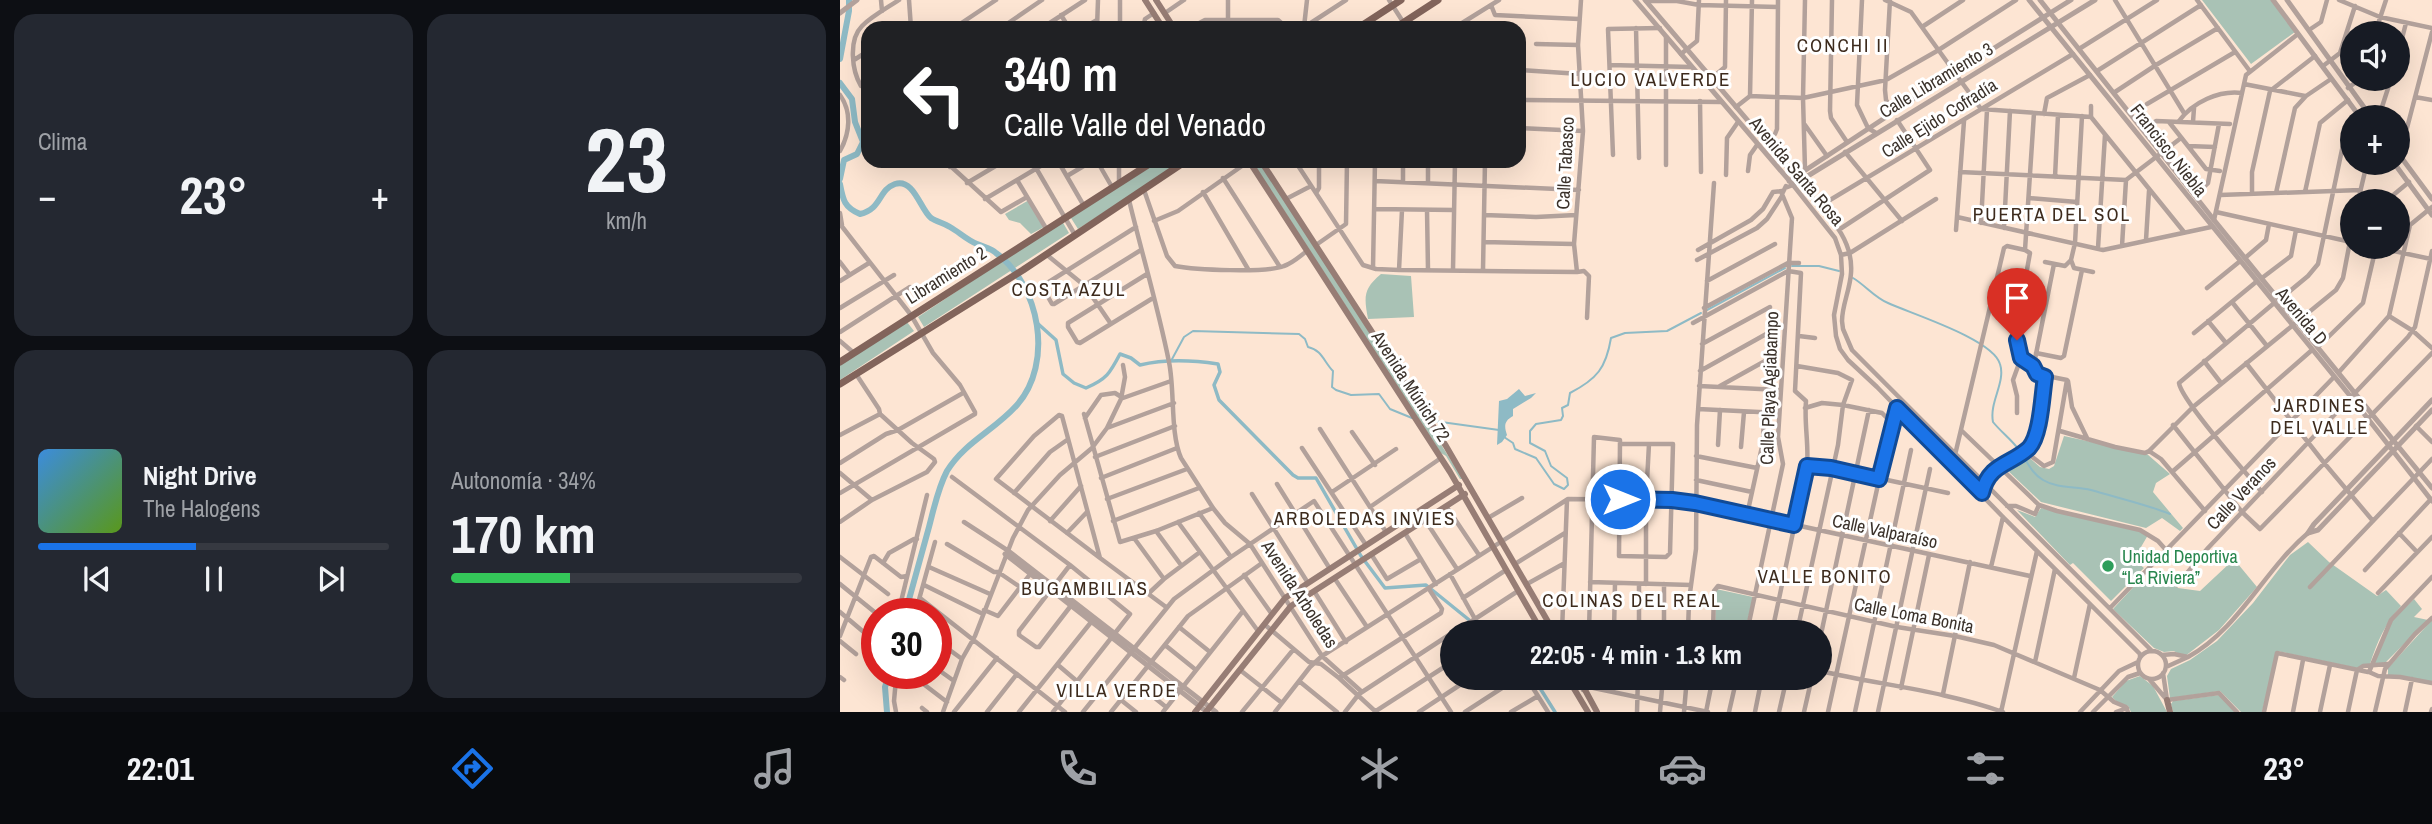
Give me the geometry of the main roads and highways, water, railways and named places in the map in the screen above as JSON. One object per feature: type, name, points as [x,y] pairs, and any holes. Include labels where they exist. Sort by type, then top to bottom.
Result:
[{"type":"main road","points":[[1145,0],[1159,21]]},
{"type":"main road","points":[[1156,0],[1170,21]]},
{"type":"main road","points":[[1367,21],[1390,3],[1401,0]]},
{"type":"main road","points":[[1410,21],[1438,0]]},
{"type":"main road","name":"Libramiento 2","points":[[840,362],[1085,207],[1141,168]]},
{"type":"main road","name":"Libramiento 2","points":[[840,384],[1006,281],[1176,168]]},
{"type":"main road","name":"Avenida Múnich 72","points":[[1254,168],[1458,485],[1535,620]]},
{"type":"main road","name":"Avenida Múnich 72","points":[[1266,168],[1421,407],[1548,620]]},
{"type":"main road","points":[[1406,403],[1421,407]]},
{"type":"main road","points":[[1414,416],[1421,407]]},
{"type":"main road","points":[[1199,707],[1285,598],[1466,480]]},
{"type":"main road","points":[[1207,710],[1291,606],[1472,489]]},
{"type":"main road","points":[[1574,690],[1588,712]]},
{"type":"main road","points":[[1587,690],[1597,712]]},
{"type":"main road","points":[[2167,700],[2170,712]]},
{"type":"water","points":[[1519,389],[1525,396],[1536,393],[1513,409],[1513,416],[1506,424],[1507,435],[1497,445],[1499,401],[1507,399]]},
{"type":"waterway","points":[[840,59],[849,0]]},
{"type":"waterway","points":[[840,83],[852,99],[855,122],[861,137]]},
{"type":"waterway","points":[[840,179],[844,160],[857,154],[861,146]]},
{"type":"waterway","points":[[840,184],[845,202],[860,214],[872,208],[885,191],[895,184],[902,183],[907,186],[931,218],[992,250],[1011,267],[1032,304],[1037,325],[1036,368],[1029,388],[1017,405],[962,452],[947,471],[936,498],[909,598]]},
{"type":"waterway","points":[[1792,266],[1819,266],[1839,271]]},
{"type":"waterway","points":[[1707,310],[1785,268]]},
{"type":"waterway","points":[[1853,278],[1883,301],[1950,328],[1983,345],[1994,355],[2000,364],[2001,378],[1993,407],[1993,422],[2016,446],[2039,477],[2055,485],[2091,490],[2170,514]]},
{"type":"waterway","points":[[1504,437],[1513,443],[1515,449],[1536,458],[1554,484],[1564,489],[1568,485],[1567,478],[1551,466],[1545,451],[1530,443],[1530,431],[1536,424],[1561,420],[1562,408],[1568,405],[1570,393],[1599,372],[1611,338],[1625,333],[1667,331],[1701,313]]},
{"type":"waterway","points":[[1036,322],[1056,340],[1063,374],[1086,388],[1107,375],[1120,354],[1140,365],[1179,361],[1218,364],[1220,372],[1214,385],[1219,400],[1293,475],[1298,478],[1316,478],[1361,556],[1385,588],[1426,585],[1469,620]]},
{"type":"waterway","points":[[1171,361],[1184,337],[1193,331],[1299,334],[1308,347],[1320,354],[1333,371],[1332,387],[1336,390],[1351,395],[1379,394],[1390,409],[1412,418]]},
{"type":"waterway","points":[[1434,421],[1499,430]]},
{"type":"waterway","points":[[885,689],[887,712]]},
{"type":"waterway","points":[[1541,690],[1555,712]]},
{"type":"place","name":"Unidad Deportiva “La Riviera”","points":[[2108,566]]},
{"type":"district","name":"CONCHI II","points":[[1843,45]]},
{"type":"district","name":"LUCIO VALVERDE","points":[[1651,79]]},
{"type":"district","name":"PUERTA DEL SOL","points":[[2052,214]]},
{"type":"district","name":"COSTA AZUL","points":[[1069,289]]},
{"type":"district","name":"JARDINES DEL VALLE","points":[[2320,416]]},
{"type":"district","name":"ARBOLEDAS INVIES","points":[[1365,518]]},
{"type":"district","name":"VALLE BONITO","points":[[1825,576]]},
{"type":"district","name":"BUGAMBILIAS","points":[[1085,588]]},
{"type":"district","name":"COLINAS DEL REAL","points":[[1632,600]]},
{"type":"district","name":"VILLA VERDE","points":[[1117,690]]}]
